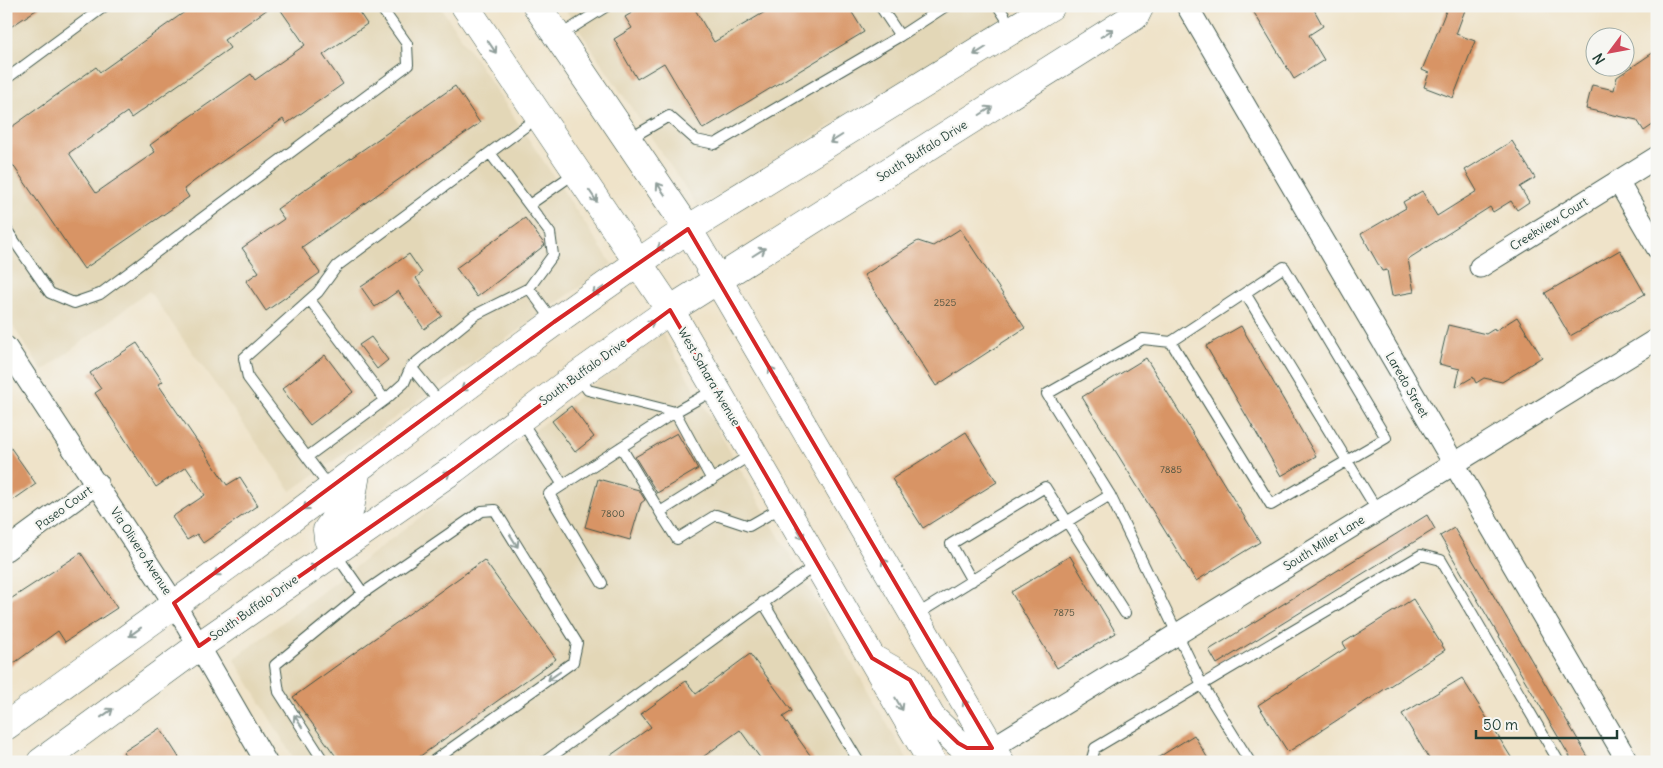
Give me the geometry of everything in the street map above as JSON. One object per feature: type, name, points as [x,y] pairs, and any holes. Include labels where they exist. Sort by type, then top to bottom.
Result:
[{"type":"main road","name":"West Sahara Avenue","points":[[465,6],[670,310],[932,762]]},
{"type":"main road","points":[[537,6],[688,229],[996,755]]},
{"type":"main road","points":[[6,726],[554,322],[638,263],[688,229],[1051,6]]},
{"type":"main road","name":"South Buffalo Drive","points":[[41,762],[199,646],[454,468],[578,375],[670,310],[1127,21],[1134,16],[1140,6]]},
{"type":"main road","points":[[334,552],[328,539],[327,530],[334,520],[350,508],[357,468]]},
{"type":"main road","points":[[872,658],[910,680],[931,717],[958,743],[967,748],[996,755]]},
{"type":"street","name":"Laredo Street","points":[[1187,6],[1628,762]]},
{"type":"street","name":"Creekview Court","points":[[1480,267],[1657,157]]},
{"type":"street","points":[[1618,181],[1657,248]]},
{"type":"street","name":"South Miller Lane","points":[[996,755],[1178,633],[1657,339]]},
{"type":"street","name":"Via Olivero Avenue","points":[[6,347],[97,483],[174,604],[266,762]]},
{"type":"street","name":"Paseo Court","points":[[6,550],[97,483]]},
{"type":"lane","points":[[6,79],[105,6]]},
{"type":"lane","points":[[6,229],[50,293],[74,304],[100,294],[408,65],[407,44],[380,6]]},
{"type":"lane","points":[[558,37],[607,6]]},
{"type":"lane","points":[[880,6],[900,36]]},
{"type":"lane","points":[[628,140],[669,116],[696,140],[715,144],[900,36],[946,6]]},
{"type":"lane","points":[[998,6],[1013,30]]},
{"type":"lane","points":[[330,488],[248,378],[244,358],[310,300],[337,266],[539,117]]},
{"type":"lane","points":[[307,457],[385,400],[404,383],[412,366],[475,316],[529,288],[553,255],[550,233],[490,153]]},
{"type":"lane","points":[[529,205],[577,172]]},
{"type":"lane","points":[[1171,342],[1271,505],[1386,438],[1284,267],[1171,342],[1143,339],[1047,394],[1110,495],[1202,685],[1250,762]]},
{"type":"lane","points":[[529,288],[554,322]]},
{"type":"lane","points":[[1245,293],[1377,510]]},
{"type":"lane","points":[[310,300],[385,400]]},
{"type":"lane","points":[[412,366],[441,405]]},
{"type":"lane","points":[[578,375],[588,390],[675,412],[712,480]]},
{"type":"lane","points":[[602,584],[549,494],[675,412],[716,389]]},
{"type":"lane","points":[[520,418],[563,485]]},
{"type":"lane","points":[[621,447],[677,539],[716,515],[749,526],[783,506]]},
{"type":"lane","points":[[660,512],[753,454]]},
{"type":"lane","points":[[972,581],[951,544],[1045,487],[1125,613]]},
{"type":"lane","points":[[915,616],[1110,495]]},
{"type":"lane","points":[[324,762],[279,692],[275,665],[363,593],[482,511],[495,510],[577,643],[573,662],[432,762]]},
{"type":"lane","points":[[334,552],[363,593]]},
{"type":"lane","points":[[1090,762],[1095,748],[1421,555],[1441,560],[1559,762]]},
{"type":"lane","points":[[544,762],[817,564]]},
{"type":"lane","points":[[763,602],[859,762]]},
{"type":"highlighted area","points":[[688,229],[992,748],[967,748],[958,743],[931,717],[910,680],[872,658],[670,310],[454,469],[199,646],[174,603],[554,322]]},
{"type":"shaded area","points":[[6,6],[440,6],[612,264],[291,491],[149,291],[43,371],[6,316]]},
{"type":"shaded area","points":[[563,6],[1024,6],[698,207]]},
{"type":"shaded area","points":[[662,333],[909,762],[296,762],[234,659]]},
{"type":"building","points":[[6,6],[42,6],[6,30]]},
{"type":"building","points":[[193,6],[272,6],[224,40],[230,48],[131,118],[127,112],[69,153],[96,193],[155,152],[150,145],[179,124],[251,74],[255,80],[305,45],[278,6],[355,6],[367,24],[323,55],[343,84],[286,124],[283,119],[197,179],[184,189],[189,197],[84,269],[6,155],[6,131],[96,67],[100,72]]},
{"type":"building","points":[[643,6],[693,6],[714,42],[775,6],[848,6],[864,32],[703,129],[664,63],[637,79],[614,39],[632,28],[625,17]]},
{"type":"building","points":[[1250,6],[1312,6],[1323,26],[1309,35],[1324,60],[1294,79]]},
{"type":"building","points":[[1448,6],[1465,10],[1456,34],[1475,41],[1453,98],[1424,87],[1429,73],[1422,70]]},
{"type":"building","points":[[1657,50],[1657,122],[1644,131],[1637,120],[1586,109],[1592,85],[1614,90],[1617,78],[1636,78],[1636,64]]},
{"type":"building","points":[[455,86],[480,123],[302,247],[320,273],[266,311],[246,281],[259,272],[242,248],[284,219],[277,209]]},
{"type":"building","points":[[1512,141],[1535,178],[1520,187],[1529,202],[1517,210],[1511,201],[1493,212],[1490,207],[1408,259],[1414,292],[1392,296],[1387,270],[1382,271],[1361,234],[1406,208],[1403,202],[1422,191],[1437,216],[1477,191],[1465,170]]},
{"type":"building","points":[[525,218],[545,245],[477,297],[456,268]]},
{"type":"building","points":[[960,229],[1025,328],[936,386],[864,275],[918,241],[933,246]]},
{"type":"building","points":[[1620,250],[1645,294],[1570,336],[1545,293]]},
{"type":"building","points":[[409,254],[422,273],[416,278],[442,316],[424,329],[398,291],[375,307],[361,287]]},
{"type":"building","points":[[1517,317],[1542,357],[1502,382],[1484,378],[1476,383],[1473,377],[1456,387],[1460,369],[1439,364],[1448,325],[1486,334],[1494,329],[1495,331]]},
{"type":"building","points":[[1241,326],[1316,456],[1281,476],[1206,346]]},
{"type":"building","points":[[371,337],[388,360],[377,369],[359,345]]},
{"type":"building","points":[[137,343],[163,382],[158,384],[227,485],[240,477],[258,505],[203,543],[197,534],[187,540],[172,517],[205,495],[186,467],[156,487],[95,393],[101,389],[90,373]]},
{"type":"building","points":[[325,355],[353,392],[310,425],[282,389]]},
{"type":"building","points":[[1146,358],[1260,542],[1196,581],[1082,397]]},
{"type":"building","points":[[571,406],[594,437],[575,452],[552,421]]},
{"type":"building","points":[[966,432],[997,482],[923,528],[892,479]]},
{"type":"building","points":[[677,433],[698,469],[657,493],[635,457]]},
{"type":"building","points":[[6,441],[36,484],[6,505]]},
{"type":"building","points":[[598,479],[639,490],[645,500],[641,503],[630,540],[585,527]]},
{"type":"building","points":[[1427,515],[1435,529],[1217,664],[1209,650]]},
{"type":"building","points":[[1454,528],[1591,762],[1573,762],[1440,536]]},
{"type":"building","points":[[81,553],[117,608],[65,642],[58,631],[6,669],[6,602]]},
{"type":"building","points":[[1070,556],[1116,633],[1057,668],[1011,592]]},
{"type":"building","points":[[484,560],[556,659],[412,762],[340,762],[293,697]]},
{"type":"building","points":[[1413,599],[1445,650],[1288,752],[1258,705],[1346,648],[1343,643]]},
{"type":"building","points":[[750,654],[792,711],[783,717],[815,762],[763,762],[740,730],[696,762],[601,762],[651,727],[641,714],[686,681],[696,694]]},
{"type":"building","points":[[1462,678],[1514,762],[1431,762],[1402,714]]},
{"type":"building","points":[[160,728],[182,762],[130,762],[123,752]]},
{"type":"building","points":[[1194,735],[1210,762],[1151,762]]}]
